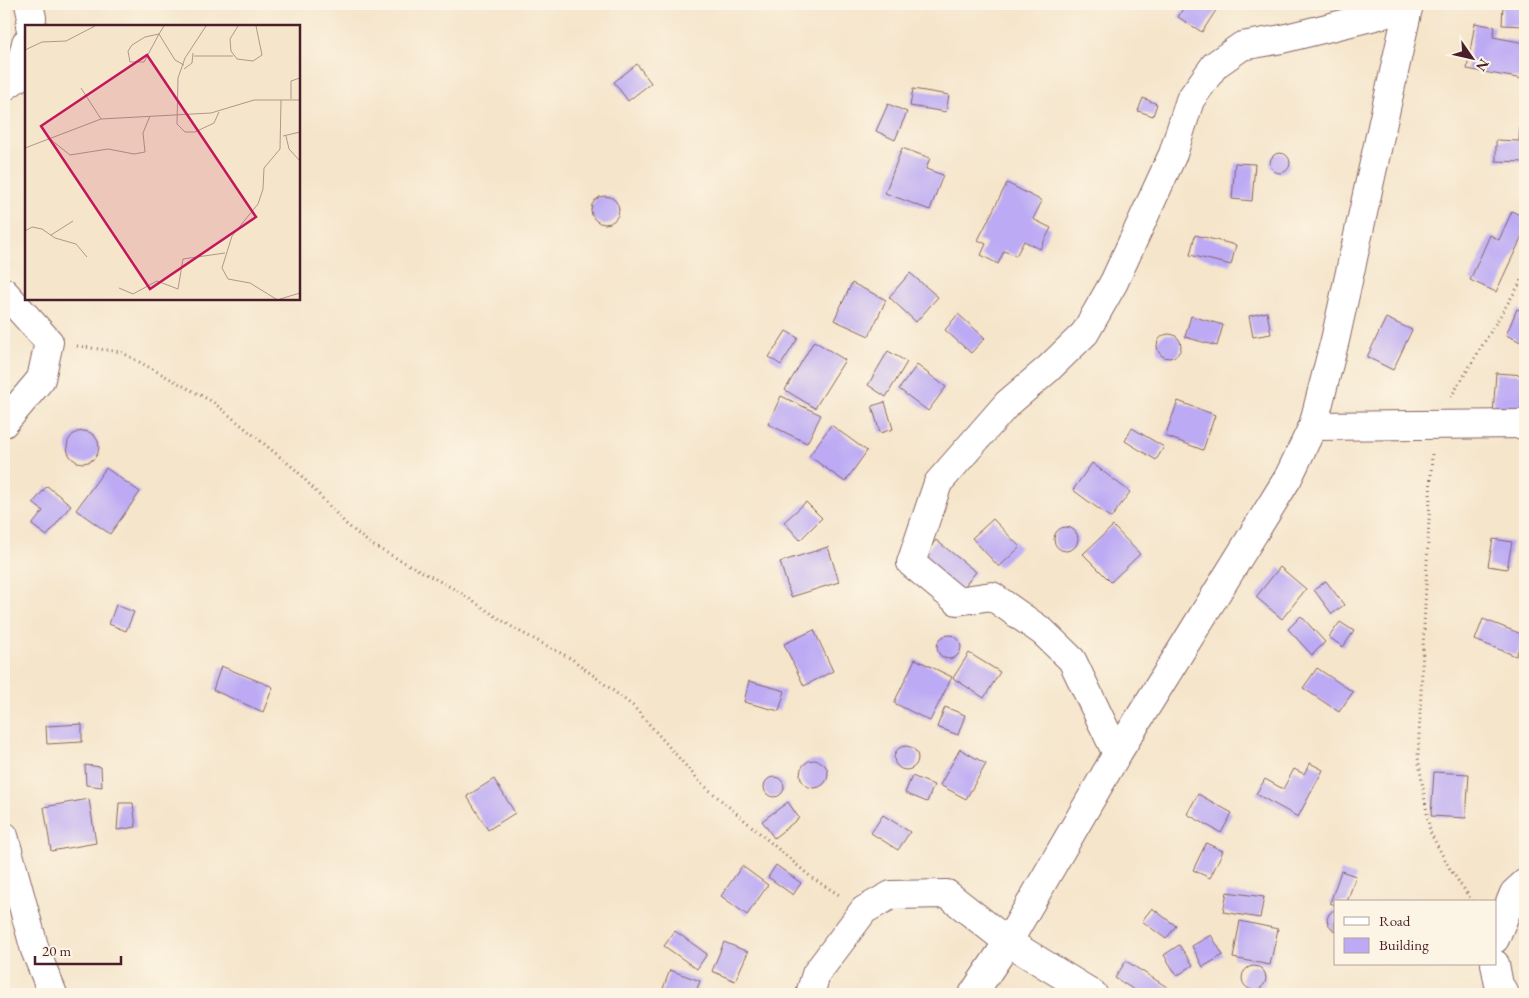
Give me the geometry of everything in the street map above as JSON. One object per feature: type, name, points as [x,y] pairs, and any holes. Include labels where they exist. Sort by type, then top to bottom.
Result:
[{"type":"street","points":[[30,4],[32,18],[30,25]]},
{"type":"street","points":[[973,994],[1008,942],[1117,754],[1288,478],[1313,426],[1335,340],[1408,6],[1282,39],[1242,46],[1214,65],[1190,100],[1173,154],[1114,282],[1085,333],[1048,370],[1007,404],[938,483],[911,563],[956,601],[992,596],[1043,632],[1072,660],[1117,754]]},
{"type":"street","points":[[4,87],[18,77],[25,47]]},
{"type":"street","points":[[4,292],[49,342],[41,379],[4,423]]},
{"type":"street","points":[[1313,426],[1525,424]]},
{"type":"street","points":[[4,836],[35,950],[52,994]]},
{"type":"street","points":[[1496,937],[1514,893],[1525,883]]},
{"type":"street","points":[[810,994],[816,974],[864,910],[891,895],[947,894],[1008,942],[1093,994]]},
{"type":"street","points":[[1495,966],[1499,985],[1504,994]]},
{"type":"path","points":[[1472,900],[1450,869],[1430,832],[1418,757],[1434,425],[1525,275]]},
{"type":"path","points":[[49,342],[121,352],[213,402],[296,470],[346,524],[372,545],[456,590],[515,629],[572,659],[633,706],[700,782],[812,878],[864,910]]},
{"type":"building","points":[[1186,4],[1220,4],[1202,32],[1178,17]]},
{"type":"building","points":[[1503,4],[1525,4],[1525,26],[1502,25]]},
{"type":"building","points":[[1475,23],[1495,27],[1493,37],[1525,43],[1523,79],[1467,69]]},
{"type":"building","points":[[637,64],[651,83],[628,101],[614,82]]},
{"type":"building","points":[[913,89],[949,95],[946,112],[910,106]]},
{"type":"building","points":[[1143,98],[1157,104],[1153,116],[1138,111]]},
{"type":"building","points":[[888,104],[907,112],[895,140],[876,131]]},
{"type":"building","points":[[1520,122],[1525,122],[1525,162],[1496,161],[1496,140],[1519,141]]},
{"type":"building","points":[[902,148],[930,158],[926,169],[943,175],[930,210],[885,193]]},
{"type":"building","points":[[1280,153],[1287,156],[1290,163],[1287,170],[1280,173],[1273,170],[1270,163],[1273,156]]},
{"type":"building","points":[[1235,163],[1255,164],[1252,201],[1232,199]]},
{"type":"building","points":[[1007,183],[1042,201],[1033,219],[1051,228],[1040,249],[1024,241],[1016,256],[1004,251],[998,264],[981,255],[986,244],[978,240]]},
{"type":"building","points":[[605,196],[615,200],[619,210],[615,220],[605,224],[595,220],[591,210],[595,200]]},
{"type":"building","points":[[1512,211],[1525,218],[1525,230],[1496,292],[1470,280],[1490,235],[1499,240]]},
{"type":"building","points":[[1195,235],[1236,245],[1231,265],[1190,255]]},
{"type":"building","points":[[910,273],[938,297],[916,322],[889,297]]},
{"type":"building","points":[[852,283],[886,300],[869,336],[834,320]]},
{"type":"building","points":[[1517,309],[1525,312],[1525,344],[1506,335]]},
{"type":"building","points":[[1267,312],[1271,334],[1253,337],[1249,316]]},
{"type":"building","points":[[958,314],[985,338],[971,353],[945,330]]},
{"type":"building","points":[[1191,316],[1223,325],[1217,346],[1185,337]]},
{"type":"building","points":[[1386,318],[1412,330],[1393,370],[1367,357]]},
{"type":"building","points":[[786,331],[798,338],[781,365],[769,357]]},
{"type":"building","points":[[1169,334],[1174,335],[1180,341],[1180,351],[1174,357],[1169,358],[1164,357],[1158,351],[1157,346],[1158,341],[1164,335]]},
{"type":"building","points":[[814,341],[845,360],[815,408],[785,390]]},
{"type":"building","points":[[888,351],[907,362],[886,397],[868,385]]},
{"type":"building","points":[[917,365],[946,387],[928,411],[899,389]]},
{"type":"building","points":[[1496,373],[1525,375],[1525,417],[1493,414]]},
{"type":"building","points":[[781,396],[821,415],[807,443],[768,424]]},
{"type":"building","points":[[1178,401],[1215,415],[1203,450],[1165,436]]},
{"type":"building","points":[[885,402],[893,429],[880,433],[872,406]]},
{"type":"building","points":[[831,425],[867,451],[845,482],[809,456]]},
{"type":"building","points":[[1132,428],[1164,447],[1156,460],[1125,441]]},
{"type":"building","points":[[83,431],[89,432],[94,436],[98,441],[98,453],[94,458],[89,462],[83,463],[77,462],[72,458],[68,453],[67,447],[68,441],[72,436],[77,432]]},
{"type":"building","points":[[1092,463],[1130,492],[1111,518],[1073,490]]},
{"type":"building","points":[[106,468],[140,492],[110,534],[76,510]]},
{"type":"building","points":[[47,486],[71,505],[47,536],[32,525],[43,511],[33,503]]},
{"type":"building","points":[[806,502],[822,518],[800,540],[784,522]]},
{"type":"building","points":[[993,519],[1020,547],[999,567],[972,538]]},
{"type":"building","points":[[1525,522],[1525,540],[1522,539]]},
{"type":"building","points":[[1113,526],[1140,554],[1111,582],[1083,554]]},
{"type":"building","points":[[1066,527],[1071,528],[1077,534],[1077,544],[1071,550],[1066,551],[1061,550],[1055,544],[1054,539],[1055,534],[1061,528]]},
{"type":"building","points":[[1493,539],[1512,542],[1507,569],[1488,566]]},
{"type":"building","points":[[936,540],[976,572],[959,593],[919,560]]},
{"type":"building","points":[[828,547],[839,582],[791,597],[780,562]]},
{"type":"building","points":[[1280,567],[1306,589],[1282,619],[1256,597]]},
{"type":"building","points":[[1326,581],[1344,605],[1332,614],[1314,590]]},
{"type":"building","points":[[116,605],[134,612],[126,631],[109,624]]},
{"type":"building","points":[[1301,616],[1325,642],[1312,655],[1288,629]]},
{"type":"building","points":[[1483,619],[1524,635],[1516,656],[1475,640]]},
{"type":"building","points":[[1340,622],[1354,631],[1343,647],[1329,637]]},
{"type":"building","points":[[814,630],[833,671],[804,686],[784,644]]},
{"type":"building","points":[[949,635],[954,636],[960,642],[960,652],[954,658],[949,659],[944,658],[938,652],[937,647],[938,642],[944,636]]},
{"type":"building","points":[[969,653],[1000,672],[984,698],[953,678]]},
{"type":"building","points":[[915,659],[952,677],[930,721],[894,703]]},
{"type":"building","points":[[221,666],[273,687],[263,712],[213,690]]},
{"type":"building","points":[[1317,668],[1353,692],[1339,712],[1303,688]]},
{"type":"building","points":[[749,681],[785,691],[779,711],[744,702]]},
{"type":"building","points":[[945,707],[965,715],[958,735],[937,727]]},
{"type":"building","points":[[82,724],[82,742],[47,744],[46,726]]},
{"type":"building","points":[[906,746],[911,747],[917,753],[917,763],[911,769],[906,770],[901,769],[895,763],[894,758],[895,753],[901,747]]},
{"type":"building","points":[[960,749],[986,764],[966,799],[940,785]]},
{"type":"building","points":[[814,760],[824,764],[828,774],[824,784],[814,788],[804,784],[800,774],[804,764]]},
{"type":"building","points":[[1310,763],[1323,770],[1298,817],[1256,794],[1265,779],[1283,789],[1294,769],[1304,774]]},
{"type":"building","points":[[85,765],[101,767],[102,787],[86,785]]},
{"type":"building","points":[[1434,772],[1469,774],[1466,818],[1431,816]]},
{"type":"building","points":[[912,776],[934,785],[927,802],[905,793]]},
{"type":"building","points":[[770,777],[778,777],[784,783],[784,791],[778,797],[770,797],[764,791],[764,783]]},
{"type":"building","points":[[494,779],[515,813],[488,830],[467,796]]},
{"type":"building","points":[[1198,794],[1232,813],[1221,833],[1187,814]]},
{"type":"building","points":[[89,799],[96,843],[51,851],[44,807]]},
{"type":"building","points":[[788,802],[799,818],[774,838],[762,821]]},
{"type":"building","points":[[119,803],[133,803],[136,827],[117,830]]},
{"type":"building","points":[[883,815],[910,832],[898,850],[871,833]]},
{"type":"building","points":[[1206,843],[1223,851],[1210,878],[1193,870]]},
{"type":"building","points":[[776,865],[801,883],[793,895],[768,877]]},
{"type":"building","points":[[742,866],[768,885],[747,915],[721,896]]},
{"type":"building","points":[[1341,871],[1356,876],[1348,900],[1334,900],[1334,905],[1330,903]]},
{"type":"building","points":[[1227,892],[1264,897],[1260,918],[1223,912]]},
{"type":"building","points":[[1152,908],[1176,926],[1166,939],[1142,921]]},
{"type":"building","points":[[1334,910],[1334,931],[1328,924],[1329,914]]},
{"type":"building","points":[[1240,921],[1278,929],[1270,965],[1233,958]]},
{"type":"building","points":[[675,931],[707,954],[697,969],[664,946]]},
{"type":"building","points":[[1211,935],[1223,955],[1203,967],[1192,946]]},
{"type":"building","points":[[724,942],[748,952],[735,981],[712,971]]},
{"type":"building","points":[[1179,945],[1193,965],[1177,976],[1164,955]]},
{"type":"building","points":[[1126,961],[1170,989],[1166,994],[1141,994],[1115,978]]},
{"type":"building","points":[[1254,966],[1259,967],[1265,973],[1265,983],[1259,989],[1254,990],[1249,989],[1243,983],[1242,978],[1243,973],[1249,967]]},
{"type":"building","points":[[670,970],[700,981],[695,994],[661,994]]}]
